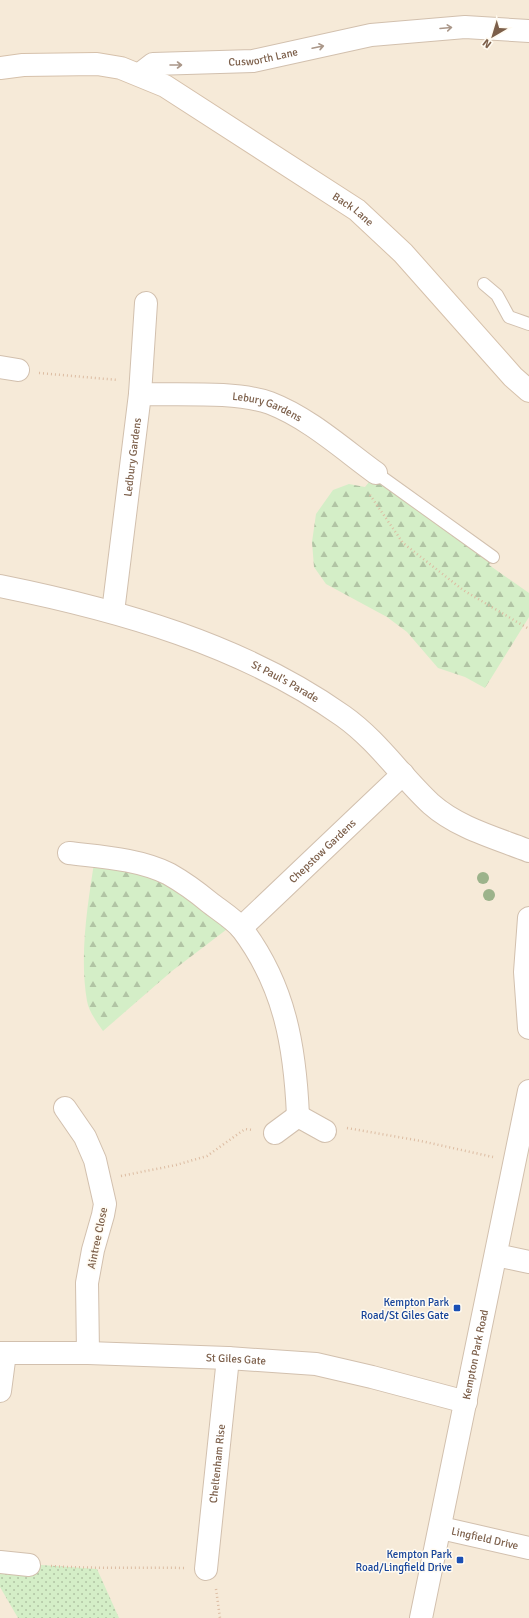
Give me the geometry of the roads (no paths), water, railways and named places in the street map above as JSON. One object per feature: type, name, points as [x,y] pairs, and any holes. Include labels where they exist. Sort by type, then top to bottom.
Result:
[{"type":"street","name":"Cusworth Lane","points":[[140,74],[154,64],[188,65],[253,61],[371,35],[465,27],[529,31]]},
{"type":"street","points":[[0,68],[23,65],[97,64],[121,68],[140,74]]},
{"type":"street","name":"Back Lane","points":[[140,74],[165,86],[357,210],[402,253],[513,377],[529,391]]},
{"type":"street","name":"Ledbury Gardens","points":[[113,612],[140,388],[146,303]]},
{"type":"street","name":"Lebury Gardens","points":[[140,388],[247,398],[269,403],[307,423],[376,473]]},
{"type":"street","name":"St Paul's Parade","points":[[0,586],[58,598],[113,612],[230,654],[316,698],[345,718],[403,774],[431,804],[448,816],[485,834],[529,851]]},
{"type":"street","name":"Chepstow Gardens","points":[[241,928],[403,774]]},
{"type":"street","points":[[69,853],[124,860],[169,874],[200,895],[241,928],[264,964],[278,993],[288,1025],[296,1072],[298,1116]]},
{"type":"street","points":[[529,918],[525,972],[529,1022]]},
{"type":"street","name":"Kempton Park Road","points":[[421,1618],[441,1528],[529,1091]]},
{"type":"street","name":"Aintree Close","points":[[65,1108],[85,1137],[95,1160],[104,1204],[103,1215],[92,1250],[87,1283],[88,1353]]},
{"type":"street","points":[[298,1116],[325,1131]]},
{"type":"street","points":[[275,1133],[298,1116]]},
{"type":"street","points":[[496,1255],[529,1262]]},
{"type":"street","points":[[0,1391],[2,1353]]},
{"type":"street","name":"St Giles Gate","points":[[2,1353],[88,1353],[228,1358],[316,1364],[466,1402]]},
{"type":"street","name":"Cheltenham Rise","points":[[206,1569],[228,1358]]},
{"type":"street","name":"Lingfield Drive","points":[[441,1528],[529,1548]]},
{"type":"street","points":[[0,1562],[29,1565]]},
{"type":"lane","points":[[484,284],[497,295],[509,318],[529,324]]},
{"type":"lane","points":[[376,473],[493,557]]},
{"type":"place","name":"Kempton Park Road/St Giles Gate","points":[[457,1308]]},
{"type":"place","name":"Kempton Park Road/Lingfield Drive","points":[[460,1560]]}]
